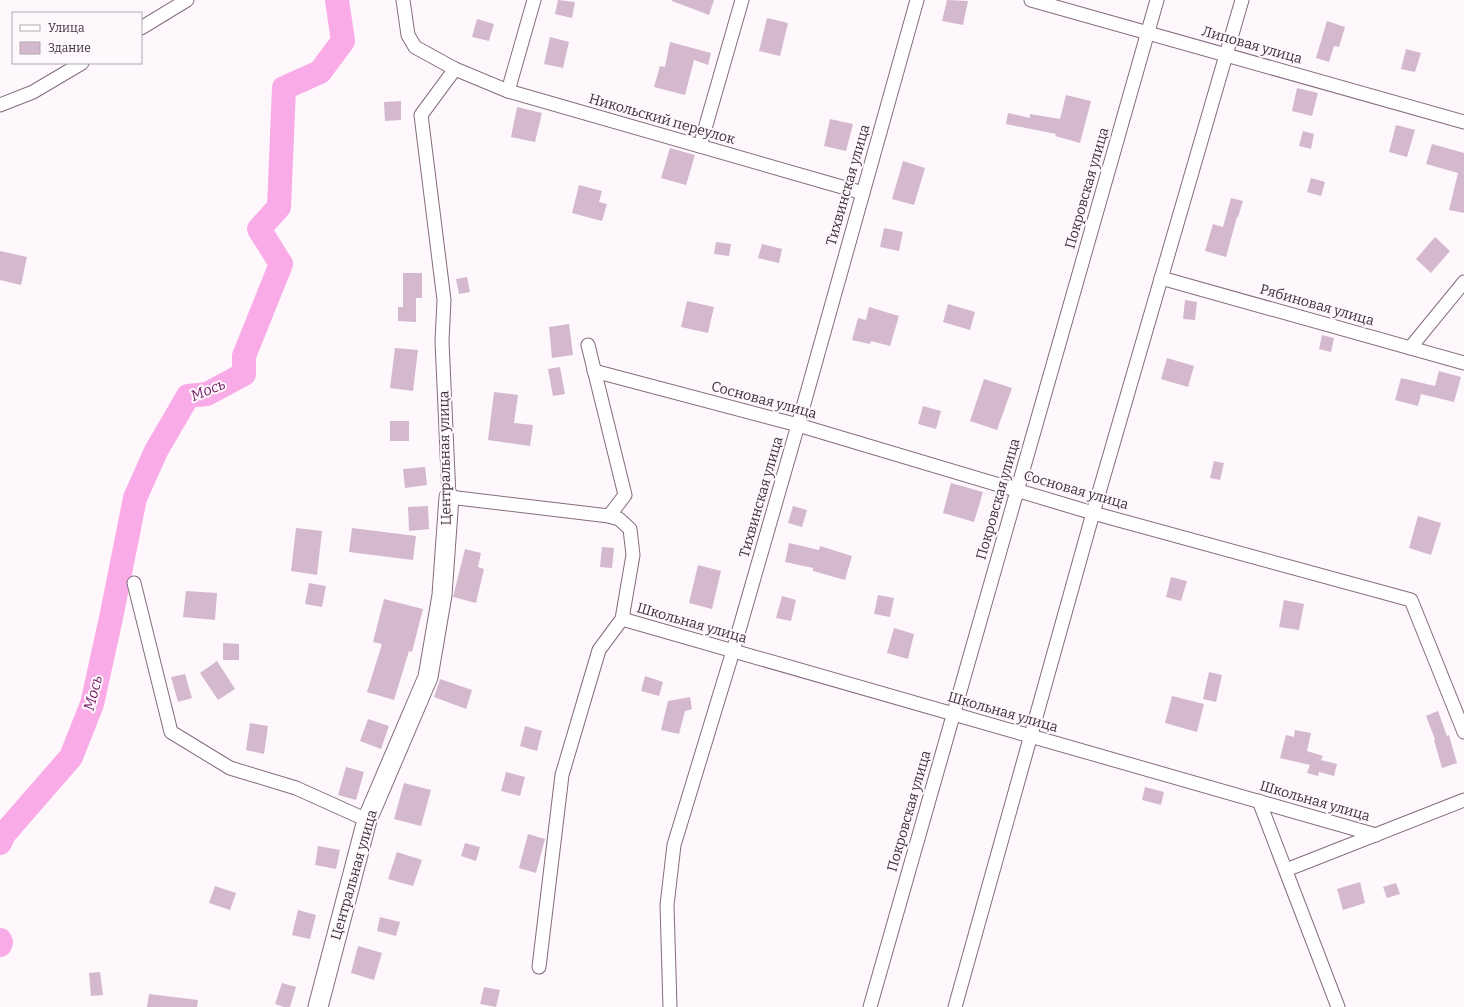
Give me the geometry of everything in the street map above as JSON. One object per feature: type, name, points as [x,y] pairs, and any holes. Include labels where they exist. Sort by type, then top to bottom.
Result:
[{"type":"street","points":[[142,27],[187,0]]},
{"type":"street","name":"Никольский переулок","points":[[403,0],[408,35],[415,47],[455,69],[508,91],[863,193]]},
{"type":"street","points":[[508,91],[534,0]]},
{"type":"street","points":[[700,146],[742,0]]},
{"type":"street","name":"Тихвинская улица","points":[[670,1007],[667,904],[674,845],[733,651],[798,425],[917,0]]},
{"type":"street","name":"Липовая улица","points":[[1030,0],[1464,122]]},
{"type":"street","name":"Покровская улица","points":[[870,1007],[1157,0]]},
{"type":"street","points":[[955,1007],[1093,512],[1242,0]]},
{"type":"street","points":[[0,105],[33,92],[80,64]]},
{"type":"street","name":"Центральная улица","points":[[318,1007],[367,820],[428,677],[442,595],[449,497],[442,341],[444,300],[421,115],[455,69]]},
{"type":"street","name":"Рябиновая улица","points":[[1161,278],[1464,363]]},
{"type":"street","points":[[1410,348],[1464,282]]},
{"type":"street","points":[[588,345],[625,495],[609,516]]},
{"type":"street","name":"Сосновая улица","points":[[594,371],[798,425],[1093,512],[1411,600],[1464,732]]},
{"type":"street","points":[[449,497],[609,516],[619,519],[630,529],[633,555],[622,619],[599,650],[562,776],[539,967]]},
{"type":"street","points":[[134,582],[171,732],[230,768],[296,788],[367,820]]},
{"type":"street","name":"Школьная улица","points":[[622,619],[1376,835]]},
{"type":"street","points":[[1286,870],[1464,800]]},
{"type":"street","points":[[1259,802],[1338,1007]]},
{"type":"building","points":[[558,0],[575,2],[572,18],[555,14]]},
{"type":"building","points":[[672,0],[714,0],[709,15]]},
{"type":"building","points":[[947,0],[968,1],[963,25],[942,21]]},
{"type":"building","points":[[767,18],[788,23],[780,56],[759,51]]},
{"type":"building","points":[[477,19],[494,24],[489,41],[472,37]]},
{"type":"building","points":[[1327,21],[1345,27],[1339,47],[1334,46],[1329,62],[1316,58]]},
{"type":"building","points":[[550,37],[569,42],[563,68],[544,64]]},
{"type":"building","points":[[670,42],[711,53],[708,65],[694,60],[685,95],[654,87],[660,66],[665,67]]},
{"type":"building","points":[[1406,49],[1421,53],[1415,72],[1401,69]]},
{"type":"building","points":[[1297,88],[1318,93],[1312,116],[1292,111]]},
{"type":"building","points":[[1066,95],[1091,101],[1080,143],[1055,136],[1056,134],[1006,124],[1008,113],[1030,118],[1030,114],[1060,119]]},
{"type":"building","points":[[401,101],[401,120],[385,121],[384,102]]},
{"type":"building","points":[[517,107],[542,113],[535,142],[511,137]]},
{"type":"building","points":[[830,119],[853,124],[846,151],[824,146]]},
{"type":"building","points":[[1396,125],[1415,130],[1407,157],[1389,152]]},
{"type":"building","points":[[1303,131],[1314,134],[1311,149],[1299,146]]},
{"type":"building","points":[[1432,144],[1464,153],[1464,213],[1449,210],[1458,173],[1426,164]]},
{"type":"building","points":[[670,148],[695,155],[686,185],[661,178]]},
{"type":"building","points":[[903,161],[925,168],[914,205],[892,199]]},
{"type":"building","points":[[1311,178],[1325,182],[1321,196],[1307,192]]},
{"type":"building","points":[[579,185],[602,191],[599,202],[607,204],[602,221],[572,213]]},
{"type":"building","points":[[1231,198],[1243,201],[1226,257],[1205,251],[1213,224],[1223,227]]},
{"type":"building","points":[[884,228],[903,232],[899,251],[880,247]]},
{"type":"building","points":[[1435,237],[1450,251],[1431,273],[1416,259]]},
{"type":"building","points":[[716,242],[731,244],[729,256],[714,254]]},
{"type":"building","points":[[762,244],[782,249],[779,263],[758,258]]},
{"type":"building","points":[[0,251],[27,257],[21,285],[0,280]]},
{"type":"building","points":[[403,273],[422,273],[422,298],[416,298],[416,322],[398,321],[398,307],[403,307]]},
{"type":"building","points":[[467,277],[470,292],[459,294],[456,279]]},
{"type":"building","points":[[1185,300],[1197,302],[1195,320],[1183,319]]},
{"type":"building","points":[[687,301],[714,307],[708,333],[681,327]]},
{"type":"building","points":[[948,304],[975,312],[970,330],[943,322]]},
{"type":"building","points":[[869,307],[899,316],[890,346],[871,341],[870,344],[852,340],[858,318],[866,320]]},
{"type":"building","points":[[569,324],[573,355],[552,358],[549,327]]},
{"type":"building","points":[[1322,335],[1334,338],[1331,352],[1319,349]]},
{"type":"building","points":[[395,348],[418,350],[413,391],[390,388]]},
{"type":"building","points":[[1167,358],[1194,366],[1188,387],[1161,379]]},
{"type":"building","points":[[560,367],[565,394],[553,396],[548,369]]},
{"type":"building","points":[[1439,371],[1461,377],[1454,402],[1421,394],[1418,406],[1395,400],[1401,378],[1435,386]]},
{"type":"building","points":[[984,379],[1012,388],[997,430],[970,421]]},
{"type":"building","points":[[494,392],[518,395],[514,423],[533,425],[530,446],[488,440]]},
{"type":"building","points":[[923,406],[941,411],[936,429],[918,424]]},
{"type":"building","points":[[390,421],[409,421],[409,441],[390,441]]},
{"type":"building","points":[[1214,461],[1224,463],[1220,480],[1210,478]]},
{"type":"building","points":[[425,467],[427,485],[405,488],[403,469]]},
{"type":"building","points":[[951,483],[983,492],[974,522],[943,513]]},
{"type":"building","points":[[428,506],[429,529],[409,531],[408,507]]},
{"type":"building","points":[[793,506],[807,510],[802,527],[788,523]]},
{"type":"building","points":[[1418,516],[1441,523],[1431,555],[1409,548]]},
{"type":"building","points":[[296,528],[322,531],[317,575],[291,571]]},
{"type":"building","points":[[352,528],[416,536],[413,560],[349,552]]},
{"type":"building","points":[[789,543],[819,550],[820,546],[852,556],[845,580],[813,571],[813,568],[785,562]]},
{"type":"building","points":[[602,547],[614,548],[612,568],[600,567]]},
{"type":"building","points":[[465,549],[481,553],[478,567],[484,569],[476,603],[453,597]]},
{"type":"building","points":[[698,565],[721,571],[712,609],[689,603]]},
{"type":"building","points":[[1171,577],[1187,581],[1181,601],[1166,597]]},
{"type":"building","points":[[309,583],[326,586],[322,607],[305,604]]},
{"type":"building","points":[[186,591],[217,593],[215,620],[183,617]]},
{"type":"building","points":[[878,595],[894,598],[890,617],[874,614]]},
{"type":"building","points":[[782,596],[796,600],[791,621],[776,618]]},
{"type":"building","points":[[384,599],[423,609],[412,652],[409,651],[394,700],[367,692],[382,644],[373,642]]},
{"type":"building","points":[[1284,600],[1304,604],[1299,630],[1279,627]]},
{"type":"building","points":[[894,628],[914,634],[908,659],[887,653]]},
{"type":"building","points":[[223,643],[239,644],[239,660],[223,660]]},
{"type":"building","points":[[217,661],[235,689],[218,700],[200,673]]},
{"type":"building","points":[[1209,672],[1222,675],[1216,702],[1203,699]]},
{"type":"building","points":[[185,674],[192,698],[178,702],[171,677]]},
{"type":"building","points":[[645,676],[663,682],[659,696],[641,691]]},
{"type":"building","points":[[440,679],[472,690],[466,709],[434,697]]},
{"type":"building","points":[[1172,696],[1204,704],[1197,732],[1165,723]]},
{"type":"building","points":[[690,697],[692,709],[685,711],[679,734],[661,730],[668,701]]},
{"type":"building","points":[[1438,711],[1447,736],[1449,735],[1457,763],[1442,768],[1434,740],[1435,739],[1426,716]]},
{"type":"building","points":[[368,719],[389,726],[381,749],[360,741]]},
{"type":"building","points":[[250,723],[268,726],[264,754],[246,750]]},
{"type":"building","points":[[525,726],[542,731],[537,751],[520,746]]},
{"type":"building","points":[[1295,730],[1311,733],[1307,751],[1323,756],[1321,760],[1337,764],[1334,776],[1319,772],[1318,776],[1307,773],[1310,765],[1280,758],[1286,735],[1294,737]]},
{"type":"building","points":[[346,767],[364,772],[356,800],[338,795]]},
{"type":"building","points":[[506,772],[525,777],[520,796],[501,791]]},
{"type":"building","points":[[404,783],[431,790],[421,826],[394,819]]},
{"type":"building","points":[[1145,787],[1164,792],[1161,805],[1142,800]]},
{"type":"building","points":[[528,834],[545,839],[536,873],[519,868]]},
{"type":"building","points":[[465,843],[480,847],[476,861],[461,856]]},
{"type":"building","points":[[318,846],[340,850],[336,869],[315,865]]},
{"type":"building","points":[[397,852],[422,860],[413,886],[388,879]]},
{"type":"building","points":[[1360,882],[1365,903],[1343,910],[1337,889]]},
{"type":"building","points":[[1396,883],[1400,894],[1387,898],[1383,887]]},
{"type":"building","points":[[215,886],[236,893],[230,910],[209,903]]},
{"type":"building","points":[[298,910],[316,915],[310,939],[292,935]]},
{"type":"building","points":[[380,917],[400,922],[396,936],[377,931]]},
{"type":"building","points":[[358,946],[382,953],[374,980],[351,973]]},
{"type":"building","points":[[100,972],[103,995],[91,996],[89,973]]},
{"type":"building","points":[[282,983],[296,987],[290,1007],[275,1004]]},
{"type":"building","points":[[484,987],[500,990],[496,1007],[480,1004]]},
{"type":"building","points":[[149,994],[198,1000],[197,1007],[147,1007]]},
{"type":"waterway","name":"Мось","points":[[0,843],[4,834],[71,757],[92,704],[135,498],[156,451],[188,396],[207,394],[244,374],[244,356],[281,264],[259,229],[279,207],[284,88],[320,72],[343,41],[337,0]]},
{"type":"waterway","name":"Мось","points":[[0,940],[0,945]]}]
